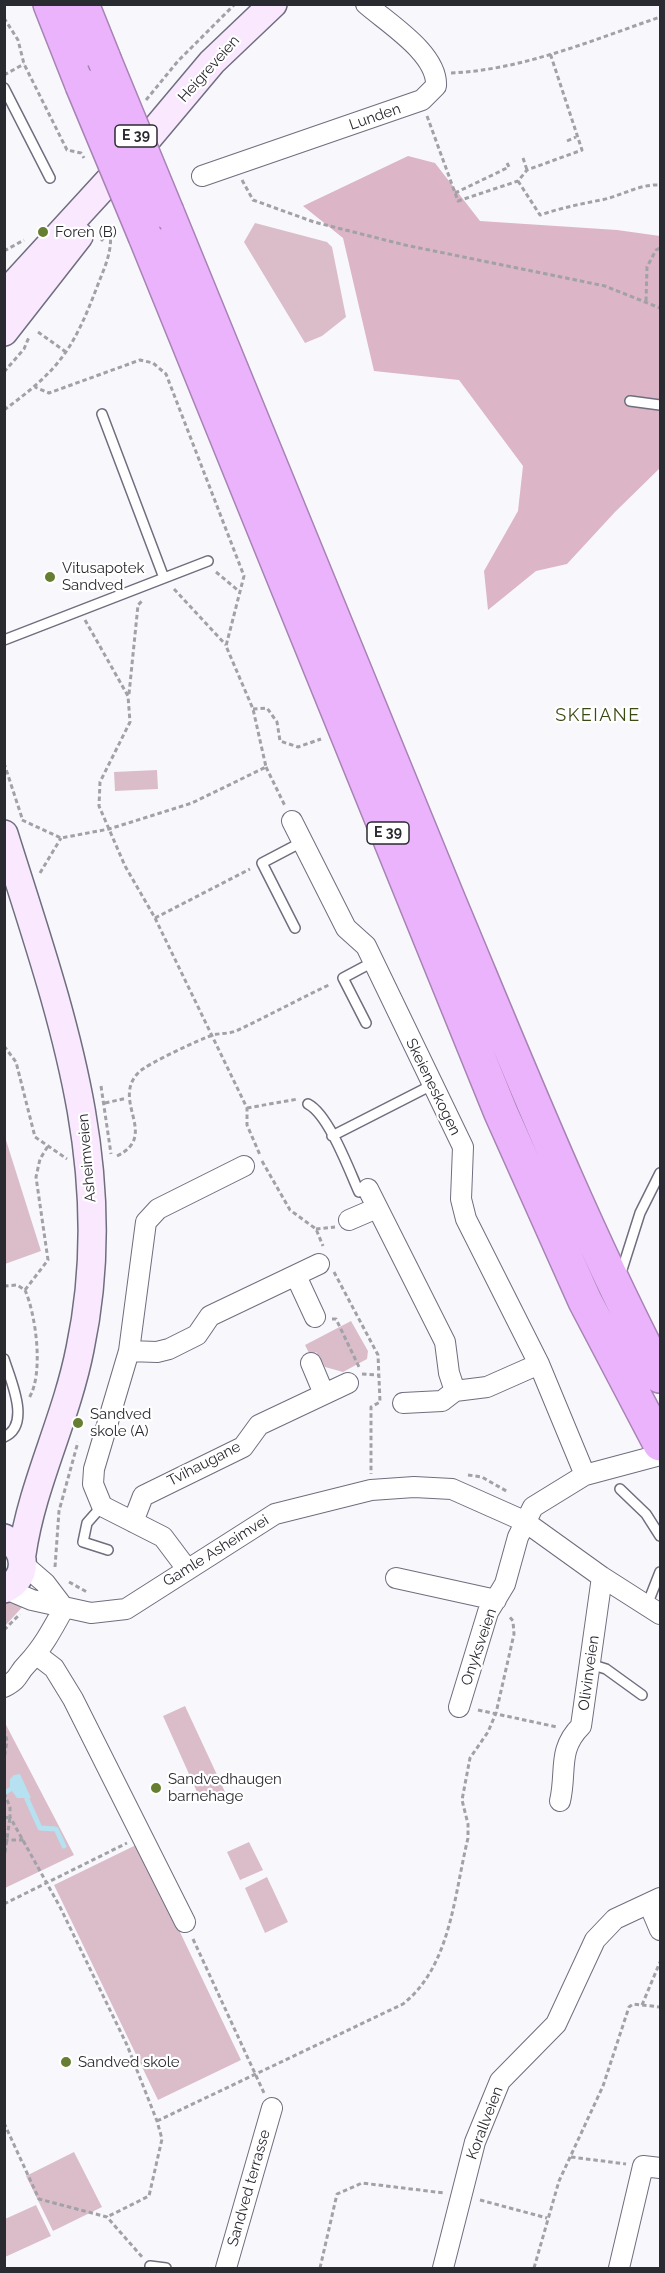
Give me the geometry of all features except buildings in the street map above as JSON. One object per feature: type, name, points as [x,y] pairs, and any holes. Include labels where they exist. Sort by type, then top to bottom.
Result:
[{"type":"highway","name":"E 39","points":[[50,4],[82,85],[130,230],[501,1113],[585,1301],[660,1444]]},
{"type":"highway","name":"E 39","points":[[82,4],[376,728],[533,1102],[615,1290],[660,1376]]},
{"type":"main road","name":"Heigreveien","points":[[4,295],[149,137],[212,62],[273,4]]},
{"type":"main road","name":"Heigreveien","points":[[4,332],[104,204],[149,137]]},
{"type":"main road","name":"Asheimveien","points":[[13,827],[83,1109],[91,1185],[91,1266],[81,1349],[62,1419],[37,1485],[17,1552]]},
{"type":"main road","name":"Asheimveien","points":[[4,1528],[37,1485]]},
{"type":"main road","points":[[5,1589],[20,1577],[17,1552]]},
{"type":"street","points":[[366,4],[424,54],[437,74],[436,86],[422,100]]},
{"type":"street","name":"Lunden","points":[[202,176],[422,100]]},
{"type":"street","name":"Skeieneskogen","points":[[292,821],[346,927],[366,946],[463,1147],[461,1199],[466,1219],[538,1364],[585,1475]]},
{"type":"street","points":[[188,1569],[163,1537],[102,1506],[93,1484],[94,1469],[129,1351],[146,1222],[158,1209],[244,1166]]},
{"type":"street","points":[[363,1191],[377,1208],[445,1342],[449,1373],[455,1391]]},
{"type":"street","points":[[349,1220],[377,1208]]},
{"type":"street","points":[[129,1351],[157,1352],[169,1349],[197,1335],[210,1317],[326,1262]]},
{"type":"street","points":[[296,1276],[315,1317]]},
{"type":"street","points":[[311,1363],[324,1394]]},
{"type":"street","points":[[403,1402],[442,1401],[455,1391],[487,1387],[538,1364]]},
{"type":"street","name":"Tvihaugane","points":[[133,1522],[144,1497],[243,1447],[259,1425],[354,1379]]},
{"type":"street","points":[[524,1521],[533,1507],[585,1475],[660,1455]]},
{"type":"street","name":"Gamle Asheimvei","points":[[5,1589],[32,1600],[91,1613],[126,1609],[275,1514],[372,1490],[414,1486],[452,1489],[524,1521],[602,1577],[654,1609]]},
{"type":"street","name":"Onyksveien","points":[[459,1707],[488,1612],[505,1584],[524,1521]]},
{"type":"street","points":[[4,1687],[18,1680],[26,1665],[37,1655],[64,1608],[17,1552]]},
{"type":"street","name":"Olivinveien","points":[[560,1801],[563,1761],[568,1742],[581,1726],[602,1577]]},
{"type":"street","points":[[396,1578],[496,1600]]},
{"type":"street","points":[[37,1655],[54,1668],[73,1699],[185,1922]]},
{"type":"street","points":[[655,1901],[660,1930]]},
{"type":"street","name":"Korallveien","points":[[443,2268],[475,2142],[500,2081],[556,2025],[595,1940],[615,1919],[655,1901]]},
{"type":"street","name":"Sandved terrasse","points":[[226,2268],[272,2108]]},
{"type":"street","points":[[620,2268],[652,2167]]},
{"type":"lane","points":[[4,88],[50,178]]},
{"type":"lane","points":[[630,401],[660,405]]},
{"type":"lane","points":[[102,414],[164,578]]},
{"type":"lane","points":[[4,640],[208,561]]},
{"type":"lane","points":[[295,927],[262,862],[302,842]]},
{"type":"lane","points":[[366,1023],[343,978],[374,962]]},
{"type":"lane","points":[[332,1136],[432,1085]]},
{"type":"lane","points":[[308,1104],[315,1107],[363,1191]]},
{"type":"lane","points":[[615,1290],[640,1213],[660,1173]]},
{"type":"lane","points":[[4,1359],[19,1414],[17,1425],[4,1437]]},
{"type":"lane","points":[[620,1489],[646,1514],[660,1536]]},
{"type":"lane","points":[[102,1506],[87,1522],[83,1542],[108,1550]]},
{"type":"lane","points":[[654,1609],[660,1572]]},
{"type":"lane","points":[[590,1664],[606,1670],[642,1695]]},
{"type":"lane","points":[[150,2266],[166,2268]]},
{"type":"path","points":[[437,74],[476,72],[550,53],[660,17]]},
{"type":"path","points":[[4,18],[18,40],[24,64],[67,150],[81,153],[85,160]]},
{"type":"path","points":[[422,100],[458,201],[518,181],[527,170],[582,150],[550,53]]},
{"type":"path","points":[[4,75],[24,64]]},
{"type":"path","points":[[567,141],[576,137]]},
{"type":"path","points":[[523,158],[527,170]]},
{"type":"path","points":[[455,194],[509,167],[507,163]]},
{"type":"path","points":[[238,164],[246,191],[253,200],[275,210],[405,245],[605,286],[660,308]]},
{"type":"path","points":[[518,181],[540,215],[580,202],[602,200],[644,185],[660,186]]},
{"type":"path","points":[[110,230],[130,230]]},
{"type":"path","points":[[95,249],[110,230]]},
{"type":"path","points":[[4,410],[51,374],[80,332],[112,247],[110,230]]},
{"type":"path","points":[[646,302],[647,267],[656,250],[660,248]]},
{"type":"path","points":[[4,372],[24,349],[32,331]]},
{"type":"path","points":[[38,332],[66,352]]},
{"type":"path","points":[[35,387],[50,393],[140,360],[153,363],[166,374],[244,576],[226,646]]},
{"type":"path","points":[[208,561],[218,576],[240,591]]},
{"type":"path","points":[[292,821],[266,767],[253,710],[226,646],[164,578],[138,605],[128,696],[130,722],[100,782],[99,806],[125,866],[155,918],[247,1107],[247,1125],[262,1160],[290,1210],[316,1229],[326,1262],[378,1354],[380,1402],[371,1407],[371,1477]]},
{"type":"path","points":[[80,611],[128,696]]},
{"type":"path","points":[[253,710],[267,708],[277,722],[280,741],[298,747],[321,739]]},
{"type":"path","points":[[13,827],[61,838],[109,829],[192,802],[266,767]]},
{"type":"path","points":[[39,874],[61,838]]},
{"type":"path","points":[[155,918],[262,862]]},
{"type":"path","points":[[117,1156],[126,1152],[135,1142],[136,1128],[127,1098],[131,1081],[141,1070],[212,1035],[232,1032],[343,978]]},
{"type":"path","points":[[4,1046],[16,1062],[35,1137],[64,1159],[71,1159]]},
{"type":"path","points":[[247,1107],[296,1097],[308,1104]]},
{"type":"path","points":[[105,1102],[127,1098]]},
{"type":"path","points":[[25,1290],[48,1260],[36,1178],[40,1159],[48,1146]]},
{"type":"path","points":[[4,1286],[17,1285],[25,1290],[34,1323],[36,1373],[32,1394],[19,1414]]},
{"type":"path","points":[[315,1317],[336,1319],[359,1362],[354,1379]]},
{"type":"path","points":[[158,2121],[403,2004],[419,1991],[429,1978],[442,1948],[468,1838],[468,1824],[462,1800],[470,1758],[488,1732],[496,1713],[514,1634],[513,1621],[496,1600]]},
{"type":"path","points":[[4,1630],[27,1607]]},
{"type":"path","points":[[459,1707],[576,1731]]},
{"type":"path","points":[[4,1729],[7,1741],[4,1760]]},
{"type":"path","points":[[5,1795],[10,1817],[24,1839],[127,2045],[158,2121],[162,2139],[149,2196],[107,2217]]},
{"type":"path","points":[[4,1818],[10,1817]]},
{"type":"path","points":[[4,1860],[10,1817]]},
{"type":"path","points":[[4,1904],[142,1836]]},
{"type":"path","points":[[6,1839],[24,1839]]},
{"type":"path","points":[[185,1922],[254,2075]]},
{"type":"path","points":[[642,2006],[660,1962]]},
{"type":"path","points":[[534,2268],[548,2218],[571,2157],[603,2086],[629,2007],[633,2004],[660,2007]]},
{"type":"path","points":[[4,2123],[39,2199],[107,2217],[150,2266]]},
{"type":"path","points":[[571,2157],[652,2167]]},
{"type":"path","points":[[320,2268],[337,2194],[362,2183],[461,2195],[548,2218]]},
{"type":"shaded area","points":[[408,156],[435,163],[480,221],[617,230],[660,236],[660,468],[567,564],[536,571],[488,610],[484,571],[518,511],[523,466],[459,380],[374,371],[343,238],[303,206]]},
{"type":"shaded area","points":[[255,223],[327,242],[332,247],[346,317],[322,336],[305,343],[244,242]]},
{"type":"shaded area","points":[[157,770],[158,789],[115,791],[114,772]]},
{"type":"shaded area","points":[[5,1137],[41,1251],[4,1264]]},
{"type":"shaded area","points":[[351,1321],[368,1351],[367,1359],[343,1372],[325,1367],[316,1352],[310,1355],[305,1345]]},
{"type":"shaded area","points":[[15,1600],[26,1603],[5,1626],[5,1602]]},
{"type":"shaded area","points":[[185,1706],[225,1792],[202,1803],[163,1716]]},
{"type":"shaded area","points":[[4,1721],[74,1855],[5,1888],[4,1888]]},
{"type":"shaded area","points":[[249,1842],[263,1870],[240,1880],[227,1852]]},
{"type":"shaded area","points":[[138,1844],[241,2060],[158,2100],[54,1885]]},
{"type":"shaded area","points":[[267,1877],[288,1922],[265,1933],[245,1888]]},
{"type":"shaded area","points":[[74,2152],[102,2207],[53,2231],[26,2176]]},
{"type":"shaded area","points":[[36,2205],[51,2236],[5,2257],[5,2219]]},
{"type":"water","points":[[20,1774],[31,1798],[17,1798],[12,1791],[5,1795],[5,1790],[10,1787],[10,1779]]},
{"type":"waterway","points":[[27,1799],[40,1828],[56,1829],[64,1846]]},
{"type":"place","name":"Foren (B)","points":[[43,232]]},
{"type":"place","name":"Vitusapotek Sandved","points":[[50,577]]},
{"type":"place","name":"Sandved skole (A)","points":[[78,1423]]},
{"type":"place","name":"Sandvedhaugen barnehage","points":[[156,1788]]},
{"type":"place","name":"Sandved skole","points":[[66,2062]]},
{"type":"district","name":"SKEIANE","points":[[598,716]]}]
